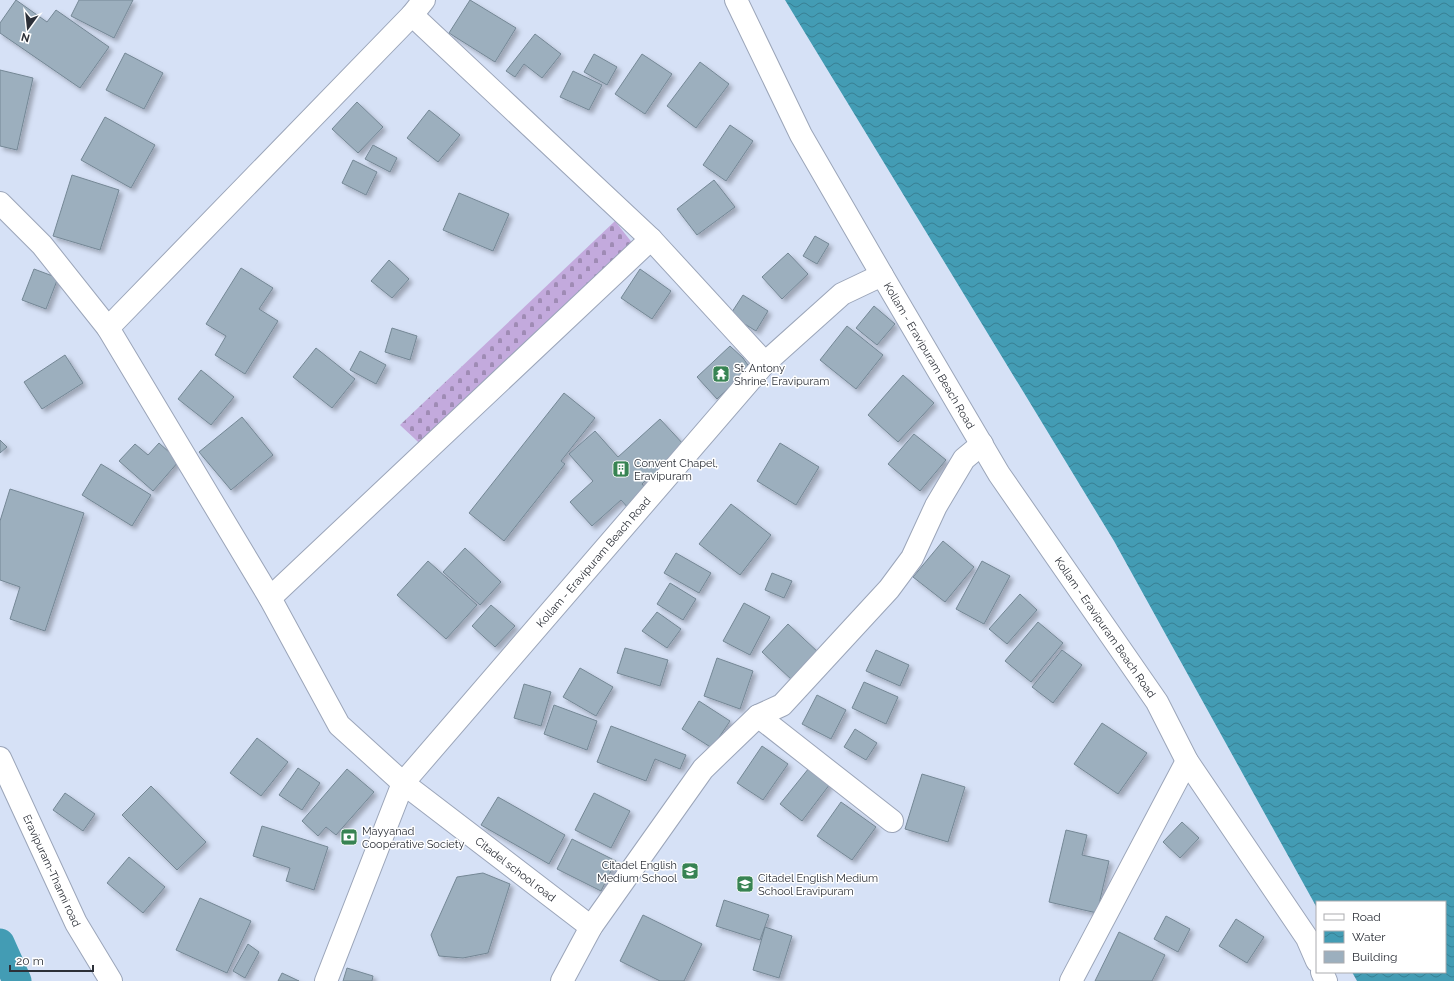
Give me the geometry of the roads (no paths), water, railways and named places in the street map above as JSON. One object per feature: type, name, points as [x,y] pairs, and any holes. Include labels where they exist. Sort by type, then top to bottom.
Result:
[{"type":"street","points":[[736,0],[801,135],[882,275]]},
{"type":"street","points":[[108,328],[418,7],[651,239],[765,363]]},
{"type":"street","name":"Citadel school road","points":[[0,202],[42,245],[108,328],[270,598],[339,725],[402,783],[591,927]]},
{"type":"street","points":[[270,598],[651,239]]},
{"type":"street","name":"Kollam - Eravipuram Beach Road","points":[[326,981],[402,783],[765,363],[842,294],[882,275],[999,474],[1157,702],[1187,761],[1307,938],[1316,959]]},
{"type":"street","points":[[562,981],[591,927],[703,769],[758,716],[782,705],[889,589],[912,558],[936,506],[964,459],[982,444]]},
{"type":"street","points":[[758,716],[892,821]]},
{"type":"street","name":"Eravipuram-Thanni road","points":[[0,758],[76,923],[111,981]]},
{"type":"street","points":[[1070,981],[1187,761]]},
{"type":"water","points":[[785,0],[1454,0],[1454,981],[1357,981],[1353,973],[1446,973],[1446,901],[1316,901],[1316,906],[1114,541]]},
{"type":"waterway","points":[[0,943],[17,981]]},
{"type":"place","name":"St. Antony Shrine, Eravipuram","points":[[721,374]]},
{"type":"place","name":"Convent Chapel, Eravipuram","points":[[621,469]]},
{"type":"place","name":"Mayyanad Cooperative Society","points":[[349,837]]},
{"type":"place","name":"Citadel English Medium School","points":[[690,871]]},
{"type":"place","name":"Citadel English Medium School Eravipuram","points":[[745,884]]}]
